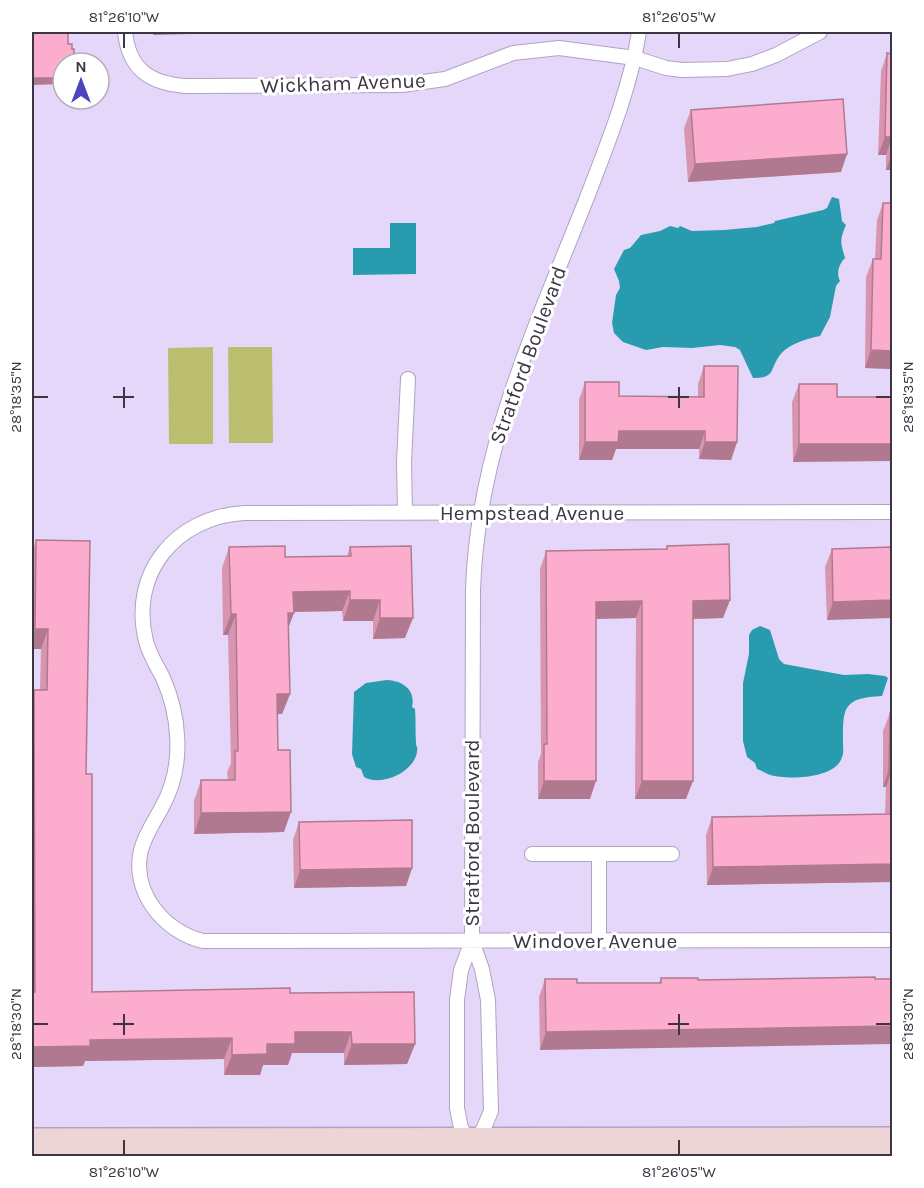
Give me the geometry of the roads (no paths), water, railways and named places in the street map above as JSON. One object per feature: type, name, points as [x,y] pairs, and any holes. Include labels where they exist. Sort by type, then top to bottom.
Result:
[{"type":"street","points":[[32,1145],[892,1144]]},
{"type":"lane","name":"Wickham Avenue","points":[[125,32],[126,45],[132,60],[142,72],[154,80],[170,85],[185,86],[402,85],[445,79],[513,53],[536,49],[582,50],[635,58],[666,68],[682,70],[727,69],[752,64],[776,55],[820,32]]},
{"type":"lane","name":"Stratford Boulevard","points":[[472,941],[482,969],[488,1000],[491,1111],[483,1130],[471,1144],[462,1128],[458,1108],[458,1000],[462,970],[472,941],[473,563],[479,513],[490,461],[510,393],[609,140],[635,58],[639,32]]},
{"type":"lane","points":[[405,513],[404,462],[408,379]]},
{"type":"lane","name":"Hempstead Avenue","points":[[190,938],[166,923],[156,912],[142,885],[140,853],[145,838],[171,788],[178,753],[174,706],[149,651],[143,628],[144,598],[147,584],[156,564],[178,537],[199,524],[229,514],[892,512]]},
{"type":"lane","points":[[532,854],[672,854]]},
{"type":"lane","points":[[599,854],[599,941]]},
{"type":"lane","name":"Windover Avenue","points":[[190,938],[218,943],[892,940]]},
{"type":"water","points":[[832,197],[839,199],[842,221],[846,225],[841,242],[845,258],[839,269],[840,281],[836,286],[830,317],[820,336],[798,342],[783,351],[769,375],[753,378],[740,350],[735,347],[720,345],[692,348],[663,347],[646,350],[623,342],[614,333],[612,323],[616,295],[620,288],[614,269],[624,250],[630,248],[641,235],[660,231],[670,226],[678,228],[680,226],[692,231],[757,227],[823,210],[827,208]]},
{"type":"water","points":[[390,223],[416,223],[416,274],[353,275],[353,248],[390,248]]},
{"type":"water","points":[[760,626],[770,630],[779,659],[784,664],[844,675],[868,674],[888,678],[882,696],[859,699],[848,707],[843,721],[843,755],[831,770],[810,776],[778,777],[757,769],[755,763],[747,757],[743,741],[743,683],[749,654],[749,635],[752,630]]},
{"type":"water","points":[[387,680],[403,684],[410,691],[412,707],[415,709],[417,752],[410,766],[396,776],[371,780],[364,777],[361,769],[356,767],[352,754],[354,692],[366,683]]}]
